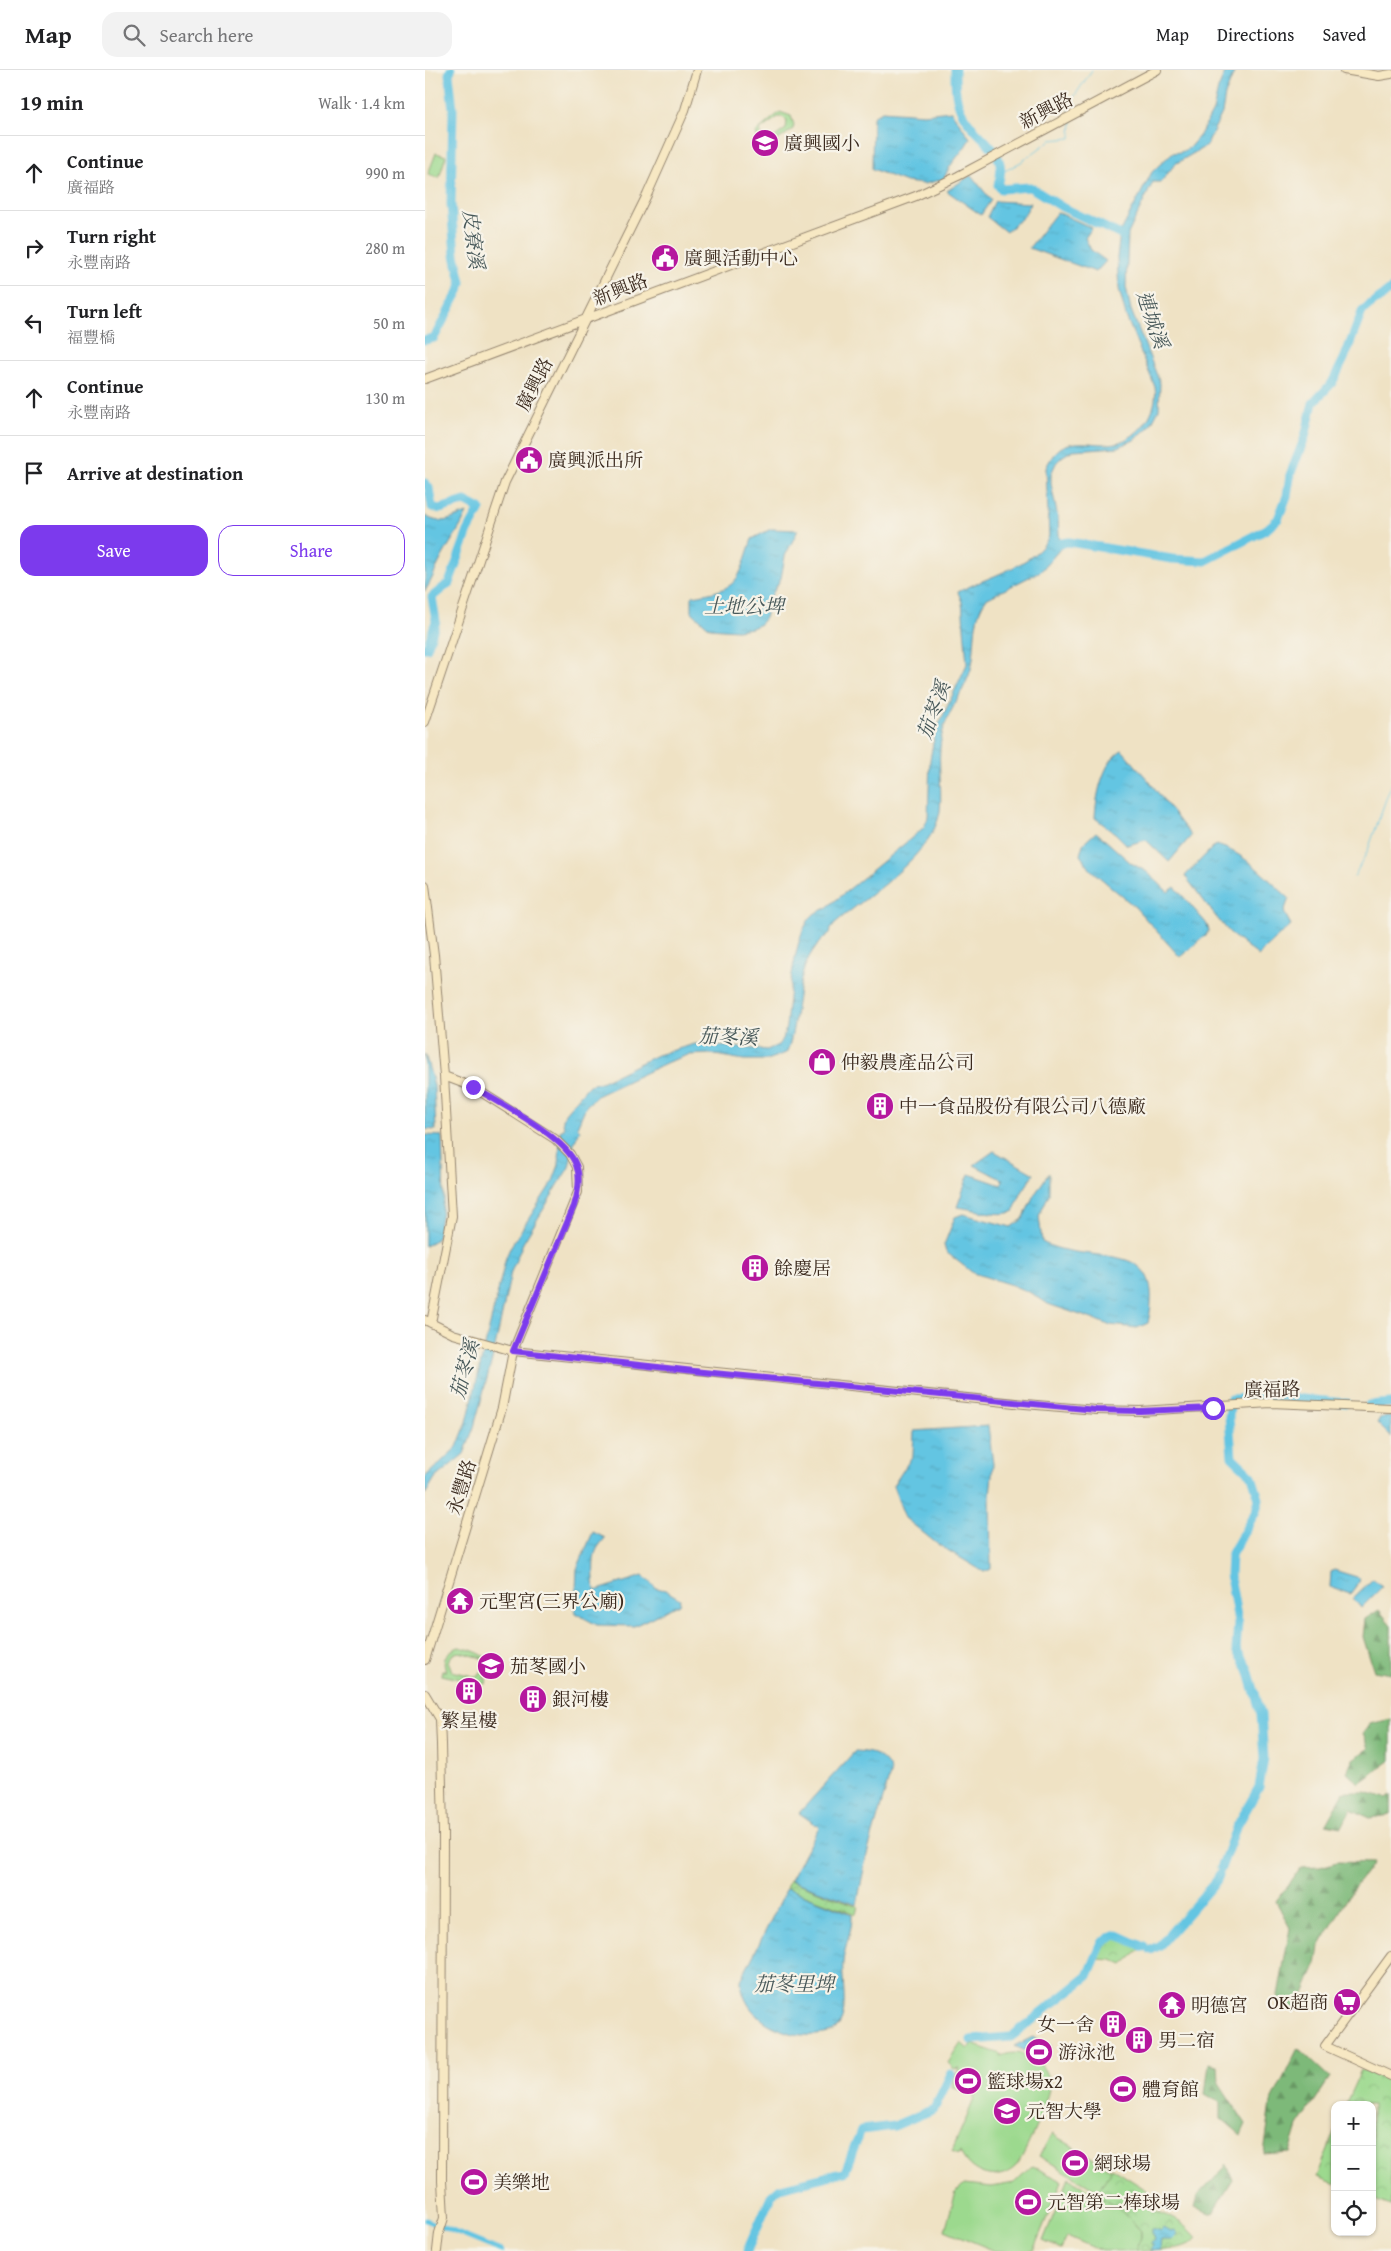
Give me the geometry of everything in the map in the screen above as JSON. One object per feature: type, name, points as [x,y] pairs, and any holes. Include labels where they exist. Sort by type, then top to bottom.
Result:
[{"type":"street","name":"廣興路","points":[[425,722],[505,482],[674,138],[697,70]]},
{"type":"street","name":"新興路","points":[[425,379],[916,196],[1157,70]]},
{"type":"street","points":[[1344,70],[1379,76],[1391,74]]},
{"type":"street","points":[[425,885],[434,955],[444,1076],[452,1216],[428,1321]]},
{"type":"street","name":"永豐路","points":[[425,1660],[502,1408],[513,1351],[578,1192],[577,1167],[570,1154],[553,1137],[473,1087],[444,1076]]},
{"type":"street","name":"廣福路","points":[[428,1321],[445,1331],[483,1344],[513,1351],[703,1372],[1096,1410],[1140,1411],[1271,1403],[1391,1408]]},
{"type":"street","points":[[425,1694],[440,1719],[443,1832],[443,2222],[439,2232],[437,2251]]},
{"type":"street","points":[[1391,1956],[1325,2046],[1391,2076]]},
{"type":"green space","points":[[780,112],[791,116],[794,125],[793,129],[766,149],[766,145],[758,141],[756,132]],"holes":[[[778,117],[787,120],[786,129],[769,141],[762,139],[760,130]]]},
{"type":"green space","points":[[436,153],[446,156],[439,178],[428,174]]},
{"type":"green space","points":[[1379,1610],[1391,1625],[1391,1674],[1374,1671],[1363,1637],[1365,1619]]},
{"type":"green space","points":[[459,1647],[472,1650],[489,1661],[491,1666],[483,1678],[487,1679],[486,1684],[441,1675],[442,1671],[446,1671],[444,1663],[446,1656]],"holes":[[[459,1652],[482,1658],[485,1669],[476,1677],[452,1671],[448,1661],[453,1654]]]},
{"type":"green space","points":[[1391,1719],[1391,1760],[1359,1783],[1347,1772],[1353,1759],[1369,1748],[1363,1733],[1370,1724]]},
{"type":"green space","points":[[1344,1792],[1365,1792],[1387,1798],[1391,1795],[1391,1815],[1370,1818],[1351,1809],[1342,1827],[1326,1824]]},
{"type":"green space","points":[[1337,1862],[1374,1863],[1353,1889],[1319,1947],[1316,1965],[1297,2011],[1277,2001],[1290,1928],[1276,1901],[1301,1868],[1320,1867]]},
{"type":"green space","points":[[789,1880],[858,1906],[856,1914],[786,1888]]},
{"type":"green space","points":[[1111,1938],[1131,1940],[1144,1946],[1123,1965],[1112,1960],[1097,1959]]},
{"type":"green space","points":[[961,2043],[968,2049],[971,2044],[1001,2054],[1001,2056],[1015,2053],[1027,2055],[1042,2066],[1048,2079],[1049,2088],[1045,2104],[1020,2161],[1008,2172],[1000,2175],[984,2174],[976,2170],[969,2165],[960,2151],[959,2154],[952,2151],[975,2097],[952,2087],[959,2068],[954,2069],[948,2063]]},
{"type":"green space","points":[[1298,2048],[1330,2078],[1298,2126],[1290,2152],[1264,2154],[1271,2103]]},
{"type":"green space","points":[[1209,2063],[1218,2065],[1219,2083],[1246,2124],[1241,2135],[1221,2118],[1221,2103],[1205,2094]]},
{"type":"green space","points":[[1361,2070],[1391,2081],[1391,2206],[1376,2200],[1376,2101],[1347,2101]]},
{"type":"green space","name":"網球場","points":[[1052,2134],[1112,2170],[1099,2191],[1039,2156]]},
{"type":"green space","points":[[1331,2141],[1331,2182],[1317,2177]]},
{"type":"green space","points":[[1227,2165],[1233,2180],[1212,2214],[1195,2207],[1198,2196]]},
{"type":"green space","points":[[1032,2166],[1062,2181],[1033,2251],[995,2251],[945,2230],[956,2192],[964,2184],[992,2187],[1014,2183]]},
{"type":"green space","points":[[1112,2168],[1148,2191],[1140,2205],[1178,2221],[1197,2238],[1186,2246],[1178,2248],[1135,2251],[1141,2238],[1141,2231],[1119,2207],[1097,2194]]},
{"type":"green space","points":[[1069,2178],[1119,2207],[1141,2231],[1141,2238],[1135,2251],[1101,2251],[1067,2236],[1061,2249],[1043,2241]]},
{"type":"water","points":[[1226,70],[1235,70],[1225,95],[1222,113],[1206,146],[1175,164],[1161,182],[1153,182],[1128,234],[1126,287],[1131,310],[1160,383],[1159,409],[1150,426],[1134,440],[1118,447],[1073,450],[1056,463],[1051,474],[1051,484],[1058,518],[1060,549],[1041,571],[986,599],[981,607],[976,624],[971,669],[941,737],[940,811],[935,827],[926,843],[913,858],[881,887],[835,923],[830,933],[812,952],[800,985],[791,1038],[786,1053],[766,1060],[744,1060],[710,1054],[688,1055],[668,1062],[598,1095],[586,1106],[577,1127],[580,1130],[574,1143],[569,1167],[523,1243],[511,1272],[494,1352],[474,1427],[464,1454],[435,1478],[425,1495],[425,1477],[457,1447],[467,1422],[506,1257],[511,1246],[553,1181],[559,1165],[560,1131],[564,1129],[563,1119],[565,1113],[589,1085],[601,1082],[657,1055],[695,1044],[767,1050],[778,1045],[783,1039],[786,1027],[793,967],[801,935],[807,923],[814,914],[825,909],[924,827],[928,818],[930,760],[935,733],[967,664],[962,602],[958,592],[1022,563],[1043,546],[1049,536],[1046,468],[1051,458],[1059,449],[1065,445],[1072,444],[1109,444],[1125,440],[1140,429],[1151,414],[1154,405],[1155,387],[1126,316],[1119,289],[1117,258],[1120,233],[1152,172],[1172,153],[1181,152],[1189,148],[1200,135],[1213,111],[1218,89]]},
{"type":"water","points":[[882,111],[924,114],[951,111],[970,138],[949,167],[944,179],[924,184],[906,182],[872,169],[873,117]]},
{"type":"water","points":[[971,175],[991,200],[981,215],[947,191]]},
{"type":"water","points":[[995,201],[1031,203],[1023,217],[1006,232],[987,217]]},
{"type":"water","points":[[1057,212],[1092,228],[1085,238],[1091,250],[1106,261],[1096,272],[1029,248]]},
{"type":"water","points":[[467,513],[425,591],[425,516],[441,521]]},
{"type":"water","name":"土地公埤","points":[[771,529],[798,530],[785,556],[781,578],[770,598],[765,618],[760,624],[752,628],[737,630],[710,628],[692,612],[692,596],[720,590],[734,581],[739,575],[752,539]]},
{"type":"water","points":[[1122,750],[1149,781],[1191,836],[1169,862],[1146,840],[1127,845],[1095,818],[1101,781],[1109,763]]},
{"type":"water","points":[[1096,832],[1131,863],[1147,872],[1168,892],[1175,887],[1206,923],[1209,930],[1206,935],[1180,957],[1135,907],[1091,870],[1080,855],[1083,844]]},
{"type":"water","points":[[1215,845],[1226,848],[1245,859],[1289,898],[1284,912],[1291,925],[1264,949],[1259,956],[1233,936],[1185,876]]},
{"type":"water","points":[[425,1054],[434,1085],[436,1130],[425,1129]]},
{"type":"water","points":[[425,1135],[442,1136],[444,1199],[437,1239],[425,1246]]},
{"type":"water","points":[[994,1151],[1034,1174],[1022,1192],[1013,1212],[1000,1214],[957,1207],[969,1174],[1001,1185],[1003,1180],[974,1165]]},
{"type":"water","points":[[1049,1173],[1049,1194],[1039,1216],[1042,1242],[1061,1249],[1121,1258],[1136,1265],[1147,1276],[1151,1295],[1148,1323],[1137,1328],[1110,1325],[1048,1304],[1033,1294],[1012,1285],[973,1273],[946,1252],[944,1245],[955,1217],[963,1214],[1011,1227],[1023,1219],[1033,1197]]},
{"type":"water","points":[[1391,1416],[1391,1437],[1377,1423],[1380,1418]]},
{"type":"water","points":[[988,1426],[993,1464],[990,1495],[991,1569],[984,1572],[936,1543],[905,1518],[893,1486],[913,1455],[914,1431]]},
{"type":"water","points":[[593,1532],[605,1538],[598,1547],[594,1560],[595,1591],[643,1576],[656,1588],[665,1590],[680,1599],[679,1604],[634,1626],[597,1625],[575,1613],[577,1569]]},
{"type":"water","points":[[1334,1570],[1360,1578],[1350,1594],[1330,1587],[1331,1572]]},
{"type":"water","points":[[1373,1579],[1383,1586],[1361,1608],[1353,1598]]},
{"type":"water","points":[[855,1751],[877,1755],[885,1761],[891,1771],[866,1858],[857,1904],[790,1880],[819,1827],[799,1813]]},
{"type":"water","name":"茄苳里埤","points":[[787,1888],[852,1914],[843,1963],[843,2014],[837,2028],[830,2033],[803,2035],[778,2029],[756,2014],[748,2005],[743,1993],[741,1980]]},
{"type":"water","name":"游泳池","points":[[1033,2037],[1051,2045],[1045,2059],[1014,2046]]},
{"type":"water","points":[[1152,2228],[1161,2231],[1163,2228],[1170,2232],[1174,2231],[1177,2235],[1172,2240],[1161,2240],[1160,2250],[1150,2251],[1152,2245],[1149,2244],[1154,2240]]},
{"type":"waterway","name":"皮寮溪","points":[[425,340],[434,338],[459,291],[461,282],[455,255],[451,204],[453,109],[449,74],[451,70]]},
{"type":"waterway","points":[[955,70],[957,100],[970,125],[996,154],[1000,163],[1001,173],[998,185],[1001,189],[1030,187],[1062,207],[1123,236]]},
{"type":"waterway","points":[[1070,112],[1068,106],[1092,70]]},
{"type":"waterway","points":[[1003,172],[1021,162],[1051,140],[1071,138],[1072,118]]},
{"type":"waterway","points":[[1055,544],[1069,542],[1172,559],[1205,561],[1267,529],[1278,519],[1287,496],[1290,475],[1305,437],[1313,403],[1332,383],[1344,359],[1362,312],[1391,289]]},
{"type":"waterway","name":"皮寮溪","points":[[425,483],[429,488],[432,507],[440,509],[465,501],[480,509],[468,531],[449,583],[432,597],[436,621],[427,648],[425,648]]},
{"type":"waterway","points":[[1354,877],[1368,850],[1391,785]]},
{"type":"waterway","points":[[1221,1868],[1236,1828],[1259,1787],[1264,1759],[1261,1714],[1248,1669],[1236,1650],[1238,1622],[1230,1576],[1231,1555],[1256,1511],[1259,1499],[1252,1476],[1232,1457],[1229,1417],[1231,1399],[1280,1397],[1346,1403]]},
{"type":"waterway","points":[[1369,1405],[1391,1403]]},
{"type":"waterway","points":[[1151,1950],[1160,1945],[1217,1880],[1219,1875]]},
{"type":"waterway","points":[[971,2040],[1011,2037],[1088,1976],[1102,1943],[1108,1938],[1118,1935],[1144,1947]]},
{"type":"waterway","points":[[747,2251],[771,2196],[780,2188],[845,2172],[861,2130],[894,2126],[934,2109],[951,2074]]},
{"type":"waterway","points":[[425,2220],[501,2251]]},
{"type":"place","name":"廣興國小","points":[[765,143]]},
{"type":"place","name":"廣興活動中心","points":[[665,258]]},
{"type":"place","name":"廣興派出所","points":[[529,460]]},
{"type":"place","name":"仲毅農產品公司","points":[[822,1062]]},
{"type":"place","name":"中一食品股份有限公司八德廠","points":[[880,1106]]},
{"type":"place","name":"餘慶居","points":[[755,1268]]},
{"type":"place","name":"元聖宮(三界公廟)","points":[[460,1601]]},
{"type":"place","name":"茄苳國小","points":[[491,1666]]},
{"type":"place","name":"繁星樓","points":[[469,1691]]},
{"type":"place","name":"銀河樓","points":[[533,1699]]},
{"type":"place","name":"OK超商","points":[[1347,2002]]},
{"type":"place","name":"明德宮","points":[[1172,2005]]},
{"type":"place","name":"女一舍","points":[[1113,2024]]},
{"type":"place","name":"男二宿","points":[[1139,2040]]},
{"type":"place","name":"游泳池","points":[[1039,2052]]},
{"type":"place","name":"籃球場x2","points":[[968,2081]]},
{"type":"place","name":"體育館","points":[[1123,2089]]},
{"type":"place","name":"元智大學","points":[[1007,2111]]},
{"type":"place","name":"網球場","points":[[1075,2163]]},
{"type":"place","name":"美樂地","points":[[474,2182]]},
{"type":"place","name":"元智第二棒球場","points":[[1028,2202]]},
{"type":"route","points":[[473,1087],[555,1139],[570,1154],[577,1167],[578,1192],[574,1206],[513,1351],[703,1372],[1096,1410],[1140,1411],[1213,1408]]},
{"type":"water label","name":"連城溪","points":[[1153,319]]},
{"type":"water label","name":"茄苳溪","points":[[933,710]]},
{"type":"water label","name":"茄苳溪","points":[[728,1036]]},
{"type":"water label","name":"茄苳溪","points":[[464,1369]]}]
